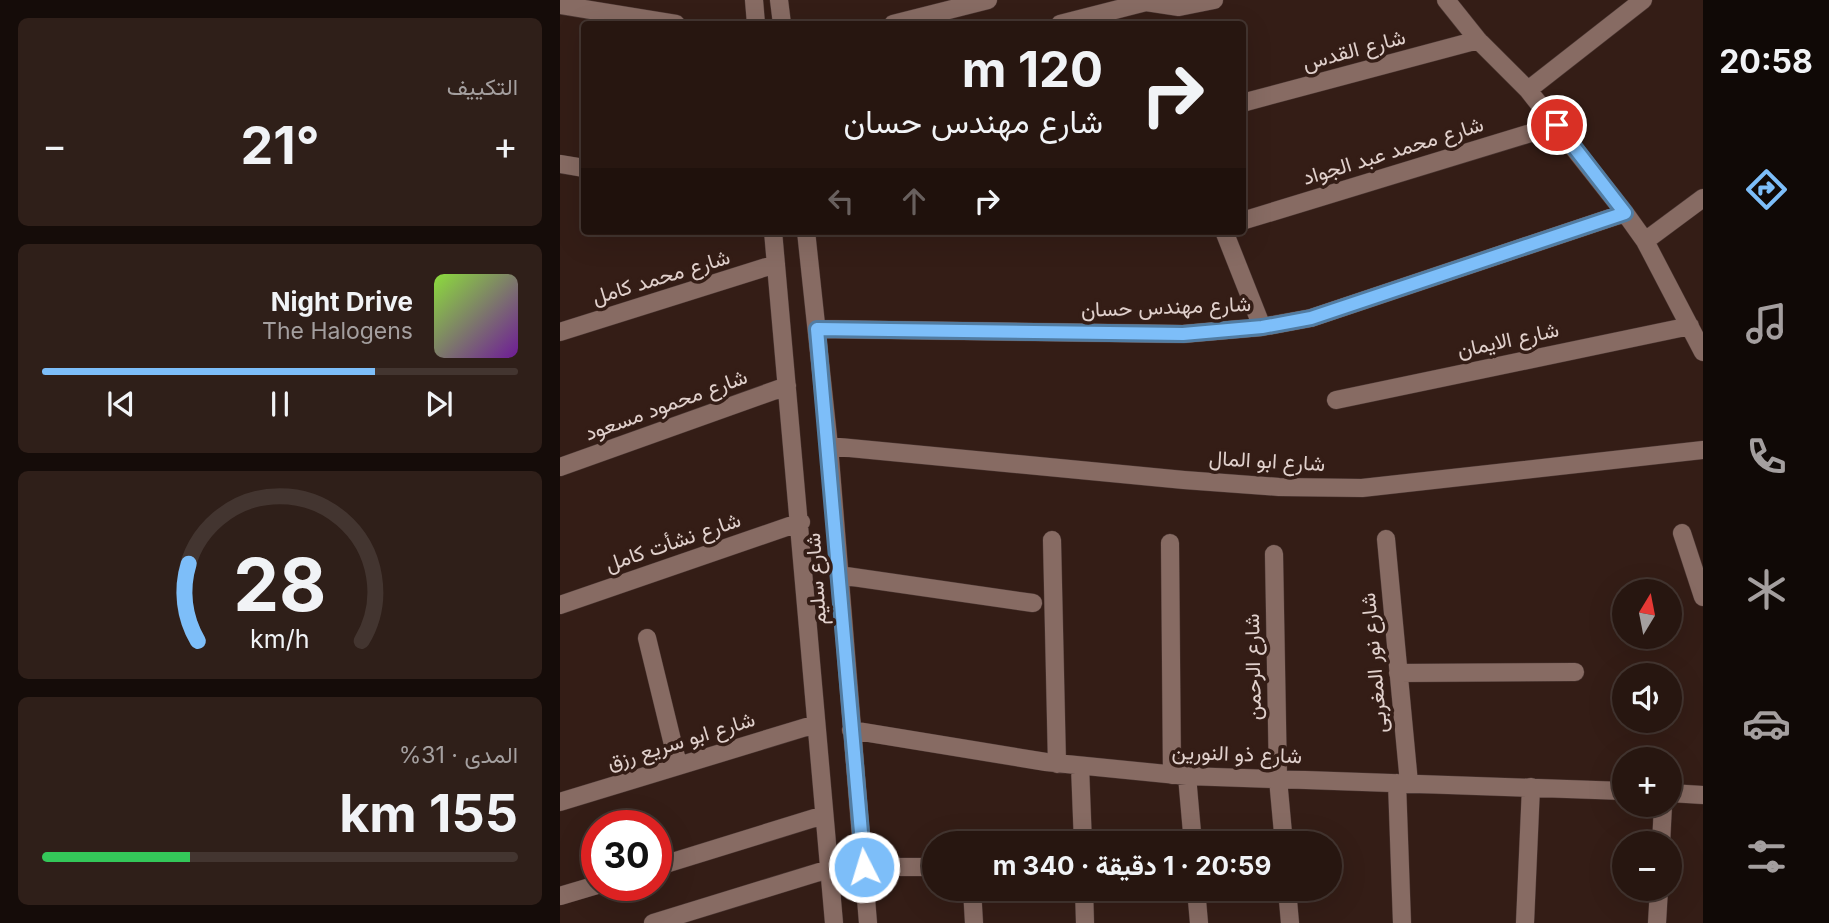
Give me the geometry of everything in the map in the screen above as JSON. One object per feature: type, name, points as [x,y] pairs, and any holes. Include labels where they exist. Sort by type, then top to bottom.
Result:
[{"type":"street","points":[[754,0],[756,21]]},
{"type":"street","points":[[779,0],[782,21]]},
{"type":"street","points":[[905,21],[988,0]]},
{"type":"street","points":[[1072,21],[1146,2],[1179,7],[1214,0]]},
{"type":"street","points":[[1446,0],[1478,40],[1528,90],[1625,213],[1645,241],[1703,352]]},
{"type":"street","points":[[1528,90],[1643,0]]},
{"type":"street","points":[[560,5],[658,21]]},
{"type":"street","name":"شارع القدس","points":[[1246,102],[1478,40]]},
{"type":"street","name":"شارع محمد عبد الجواد","points":[[1246,220],[1557,125]]},
{"type":"street","points":[[560,164],[581,168]]},
{"type":"street","points":[[1645,241],[1703,198]]},
{"type":"street","name":"شارع مهندس حسان","points":[[817,329],[1183,334],[1262,327],[1311,318],[1625,213]]},
{"type":"street","name":"شارع سليم","points":[[774,235],[834,923]]},
{"type":"street","name":"شارع سليم","points":[[806,235],[829,446],[868,923]]},
{"type":"street","points":[[1226,235],[1262,327]]},
{"type":"street","name":"شارع محمد كامل","points":[[560,332],[776,264]]},
{"type":"street","name":"شارع الايمان","points":[[1336,400],[1690,326]]},
{"type":"street","name":"شارع محمود مسعود","points":[[560,467],[787,386]]},
{"type":"street","name":"شارع ابو المال","points":[[829,446],[1184,480],[1279,487],[1362,488],[1703,450]]},
{"type":"street","name":"شارع نشأت كامل","points":[[560,605],[801,522]]},
{"type":"street","points":[[1682,533],[1703,597]]},
{"type":"street","name":"شارع نور المغربى","points":[[1385,538],[1398,673],[1403,783],[1402,923]]},
{"type":"street","points":[[1052,540],[1057,764]]},
{"type":"street","points":[[1170,543],[1180,775],[1191,831]]},
{"type":"street","name":"شارع الرحمن","points":[[1274,554],[1278,779],[1282,831]]},
{"type":"street","points":[[839,575],[1033,603]]},
{"type":"street","points":[[647,638],[678,765]]},
{"type":"street","points":[[1398,673],[1575,672]]},
{"type":"street","name":"شارع ابو سريع رزق","points":[[560,802],[816,724]]},
{"type":"street","name":"شارع ذو النورين","points":[[851,730],[1057,764],[1180,775],[1612,790]]},
{"type":"street","points":[[1080,766],[1082,831]]},
{"type":"street","points":[[1525,923],[1531,787]]},
{"type":"street","points":[[1682,794],[1703,795]]},
{"type":"street","points":[[672,862],[824,815]]},
{"type":"street","points":[[864,867],[922,867]]},
{"type":"street","points":[[653,923],[829,869]]},
{"type":"street","points":[[560,896],[581,890]]},
{"type":"street","points":[[973,901],[974,923]]},
{"type":"street","points":[[1084,901],[1085,923]]},
{"type":"street","points":[[1197,901],[1199,923]]},
{"type":"street","points":[[1288,901],[1290,923]]},
{"type":"street","points":[[1657,923],[1658,901]]},
{"type":"route","points":[[864,867],[817,329],[1183,334],[1262,327],[1311,318],[1625,213],[1557,125]]}]
